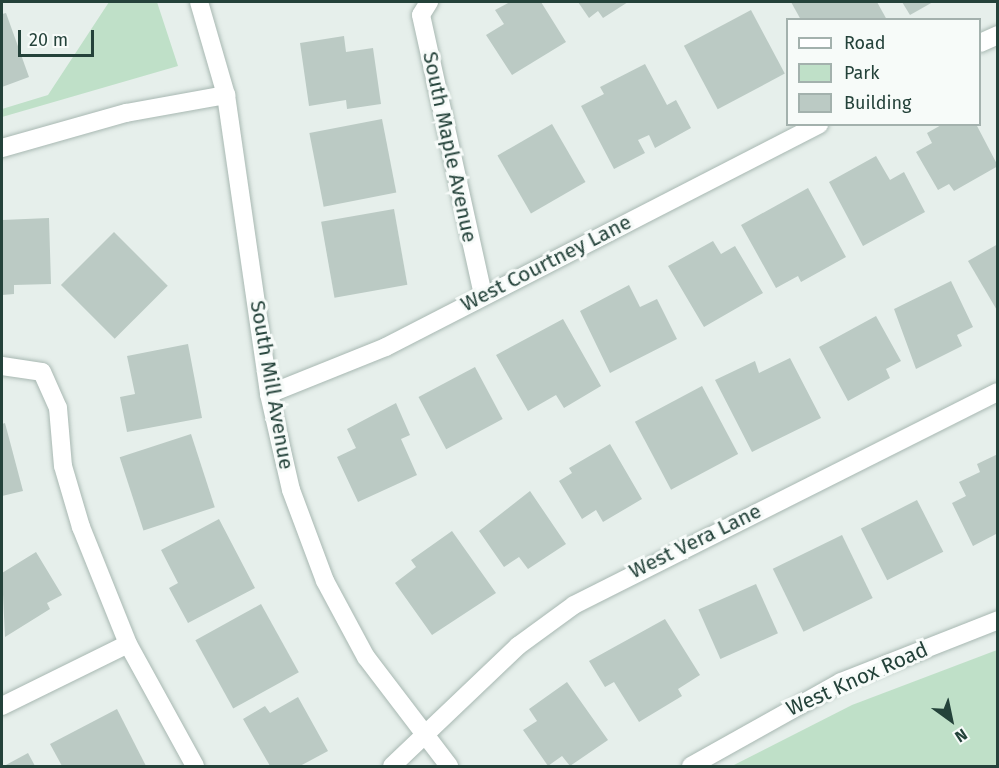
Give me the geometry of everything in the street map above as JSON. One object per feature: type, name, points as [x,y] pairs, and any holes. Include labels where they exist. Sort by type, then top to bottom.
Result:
[{"type":"street","name":"South Mill Avenue","points":[[199,2],[226,95],[269,394],[291,490],[325,580],[366,657],[421,734],[449,766]]},
{"type":"street","name":"South Maple Avenue","points":[[429,2],[421,15],[483,295]]},
{"type":"street","points":[[981,43],[998,35]]},
{"type":"street","points":[[2,148],[126,112],[226,95]]},
{"type":"street","name":"West Courtney Lane","points":[[269,394],[386,347],[483,295],[815,126]]},
{"type":"street","points":[[2,366],[42,372],[58,408],[63,466],[81,527],[128,644],[195,766]]},
{"type":"street","name":"West Vera Lane","points":[[392,766],[421,734],[518,646],[574,605],[998,392]]},
{"type":"street","name":"West Knox Road","points":[[691,766],[841,682],[998,620]]},
{"type":"street","points":[[2,706],[128,644]]},
{"type":"green space","points":[[109,2],[157,2],[178,66],[2,117],[2,109],[48,95]]},
{"type":"green space","points":[[997,650],[997,766],[732,766],[852,705]]},
{"type":"building","points":[[510,2],[541,2],[566,42],[512,75],[486,35],[504,24],[495,10]]},
{"type":"building","points":[[578,2],[628,2],[603,18],[598,11],[589,18]]},
{"type":"building","points":[[791,2],[877,2],[886,18],[800,18]]},
{"type":"building","points":[[902,2],[933,2],[910,15]]},
{"type":"building","points":[[751,10],[785,74],[718,109],[684,46]]},
{"type":"building","points":[[6,13],[29,77],[2,87],[2,14]]},
{"type":"building","points":[[344,36],[346,52],[373,48],[381,104],[347,109],[346,100],[309,106],[300,43]]},
{"type":"building","points":[[645,64],[667,105],[676,100],[691,128],[655,148],[649,135],[638,140],[645,153],[614,169],[581,106],[604,94],[600,87]]},
{"type":"building","points":[[382,119],[396,193],[324,207],[309,133]]},
{"type":"building","points":[[552,124],[586,182],[531,214],[497,156]]},
{"type":"building","points":[[939,126],[977,126],[998,166],[954,191],[949,184],[938,190],[916,152],[932,143],[927,133]]},
{"type":"building","points":[[876,156],[890,180],[904,172],[925,212],[863,246],[829,182]]},
{"type":"building","points":[[808,188],[846,257],[801,282],[798,276],[776,288],[741,225]]},
{"type":"building","points":[[394,209],[407,285],[334,298],[321,222]]},
{"type":"building","points":[[49,218],[51,284],[14,285],[14,294],[2,295],[2,220]]},
{"type":"building","points":[[114,232],[168,286],[115,339],[61,285]]},
{"type":"building","points":[[713,241],[721,254],[735,246],[763,293],[704,327],[668,266]]},
{"type":"building","points":[[998,244],[998,312],[968,261]]},
{"type":"building","points":[[951,281],[973,327],[957,335],[962,346],[916,369],[894,309]]},
{"type":"building","points":[[629,285],[640,307],[657,299],[677,339],[610,373],[580,311]]},
{"type":"building","points":[[876,316],[901,361],[886,369],[890,378],[848,401],[819,347]]},
{"type":"building","points":[[563,319],[601,386],[564,408],[556,395],[528,411],[496,355]]},
{"type":"building","points":[[188,344],[202,418],[127,432],[120,397],[135,394],[127,356]]},
{"type":"building","points":[[790,358],[821,418],[752,452],[715,380],[755,361],[759,373]]},
{"type":"building","points":[[475,367],[503,419],[446,449],[418,397]]},
{"type":"building","points":[[702,386],[738,454],[671,490],[635,422]]},
{"type":"building","points":[[396,403],[410,435],[401,439],[417,475],[358,502],[337,457],[356,448],[347,429]]},
{"type":"building","points":[[5,423],[23,491],[2,496],[2,424]]},
{"type":"building","points":[[191,434],[215,507],[143,530],[120,457]]},
{"type":"building","points":[[610,444],[642,499],[603,522],[596,510],[582,519],[559,481],[572,473],[569,468]]},
{"type":"building","points":[[998,454],[998,533],[973,546],[952,503],[966,496],[959,482],[980,472],[977,464]]},
{"type":"building","points":[[530,491],[566,544],[528,569],[519,557],[504,567],[479,531]]},
{"type":"building","points":[[917,500],[943,552],[887,580],[861,529]]},
{"type":"building","points":[[219,519],[255,588],[188,623],[169,588],[178,583],[161,550]]},
{"type":"building","points":[[452,531],[496,593],[432,635],[395,583],[416,567],[411,560]]},
{"type":"building","points":[[842,535],[873,598],[803,632],[773,569]]},
{"type":"building","points":[[36,552],[62,595],[47,603],[50,609],[5,637],[2,573]]},
{"type":"building","points":[[756,584],[778,633],[720,659],[698,610]]},
{"type":"building","points":[[261,604],[299,672],[233,709],[195,640]]},
{"type":"building","points":[[665,619],[700,675],[678,689],[682,696],[639,722],[614,682],[605,687],[589,661]]},
{"type":"building","points":[[567,682],[608,740],[570,766],[562,756],[548,766],[523,730],[537,721],[529,709]]},
{"type":"building","points":[[298,697],[328,751],[300,766],[270,766],[243,719],[265,706],[270,713]]},
{"type":"building","points":[[117,709],[146,766],[62,766],[50,744]]},
{"type":"building","points":[[28,753],[35,766],[4,766]]}]
